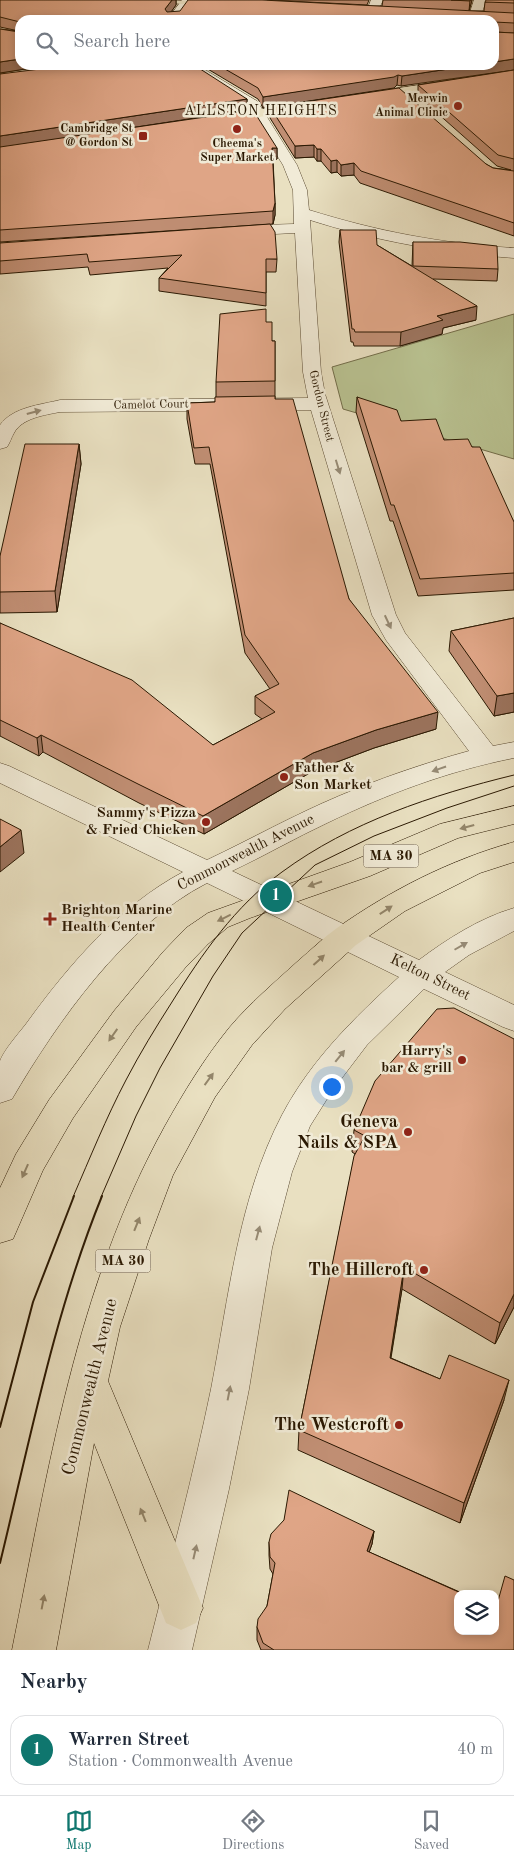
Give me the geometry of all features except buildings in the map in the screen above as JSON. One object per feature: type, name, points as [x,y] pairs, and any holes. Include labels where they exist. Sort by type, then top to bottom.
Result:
[{"type":"main road","points":[[168,0],[232,5]]},
{"type":"main road","points":[[353,99],[398,91],[513,76]]},
{"type":"main road","points":[[206,121],[317,104]]},
{"type":"main road","name":"MA 30","points":[[0,1228],[28,1164],[60,1109],[125,1019],[197,936],[218,920],[360,869],[450,831],[514,815]]},
{"type":"main road","name":"Commonwealth Avenue","points":[[34,1650],[76,1432],[101,1327],[131,1239],[164,1160],[203,1088],[241,1036],[280,995],[345,937],[396,904],[470,866],[514,852]]},
{"type":"main road","points":[[88,1380],[181,1608]]},
{"type":"street","points":[[474,15],[480,0]]},
{"type":"street","points":[[177,15],[186,2]]},
{"type":"street","name":"Gordon Street","points":[[196,70],[252,104],[290,165],[298,182],[312,372],[319,404],[388,622],[394,635],[486,755]]},
{"type":"street","points":[[398,91],[418,106]]},
{"type":"street","points":[[219,232],[302,220],[436,245],[514,253]]},
{"type":"street","name":"Camelot Court","points":[[0,443],[4,431],[13,421],[29,413],[60,406],[319,404]]},
{"type":"street","name":"Commonwealth Avenue","points":[[0,1090],[25,1048],[53,1010],[112,943],[162,898],[208,871],[330,810],[398,783],[486,755],[514,750]]},
{"type":"street","name":"Kelton Street","points":[[0,772],[270,900],[514,1019]]},
{"type":"street","points":[[170,1650],[210,1489],[230,1389],[254,1248],[275,1172],[287,1141],[305,1103],[356,1036],[422,974],[458,948],[514,918]]},
{"type":"green space","points":[[514,314],[514,459],[343,409],[332,367]]},
{"type":"tram line","points":[[73,1197],[98,1138],[131,1070],[148,1040],[183,984],[208,949],[234,915],[249,900],[265,885],[308,854],[364,825],[422,801],[514,775]]},
{"type":"tram line","points":[[101,1197],[136,1116],[160,1068],[213,976],[242,933],[315,865],[374,836],[447,808],[514,786]]},
{"type":"tram line","points":[[0,1427],[33,1302],[74,1196]]},
{"type":"tram line","points":[[0,1563],[44,1378],[70,1286],[102,1196]]},
{"type":"place","name":"Merwin Animal Clinic","points":[[458,106]]},
{"type":"place","name":"Cheema's Super Market","points":[[237,129]]},
{"type":"place","name":"Cambridge St @ Gordon St","points":[[143,136]]},
{"type":"place","name":"Father & Son Market","points":[[284,777]]},
{"type":"place","name":"Sammy's Pizza & Fried Chicken","points":[[206,822]]},
{"type":"place","name":"Warren Street","points":[[276,896]]},
{"type":"place","name":"Brighton Marine Health Center","points":[[50,919]]},
{"type":"place","name":"Harry's bar & grill","points":[[462,1060]]},
{"type":"place","name":"Geneva Nails & SPA","points":[[408,1132]]},
{"type":"place","name":"The Hillcroft","points":[[424,1270]]},
{"type":"place","name":"The Westcroft","points":[[399,1425]]},
{"type":"district","name":"ALLSTON HEIGHTS","points":[[261,111]]}]
